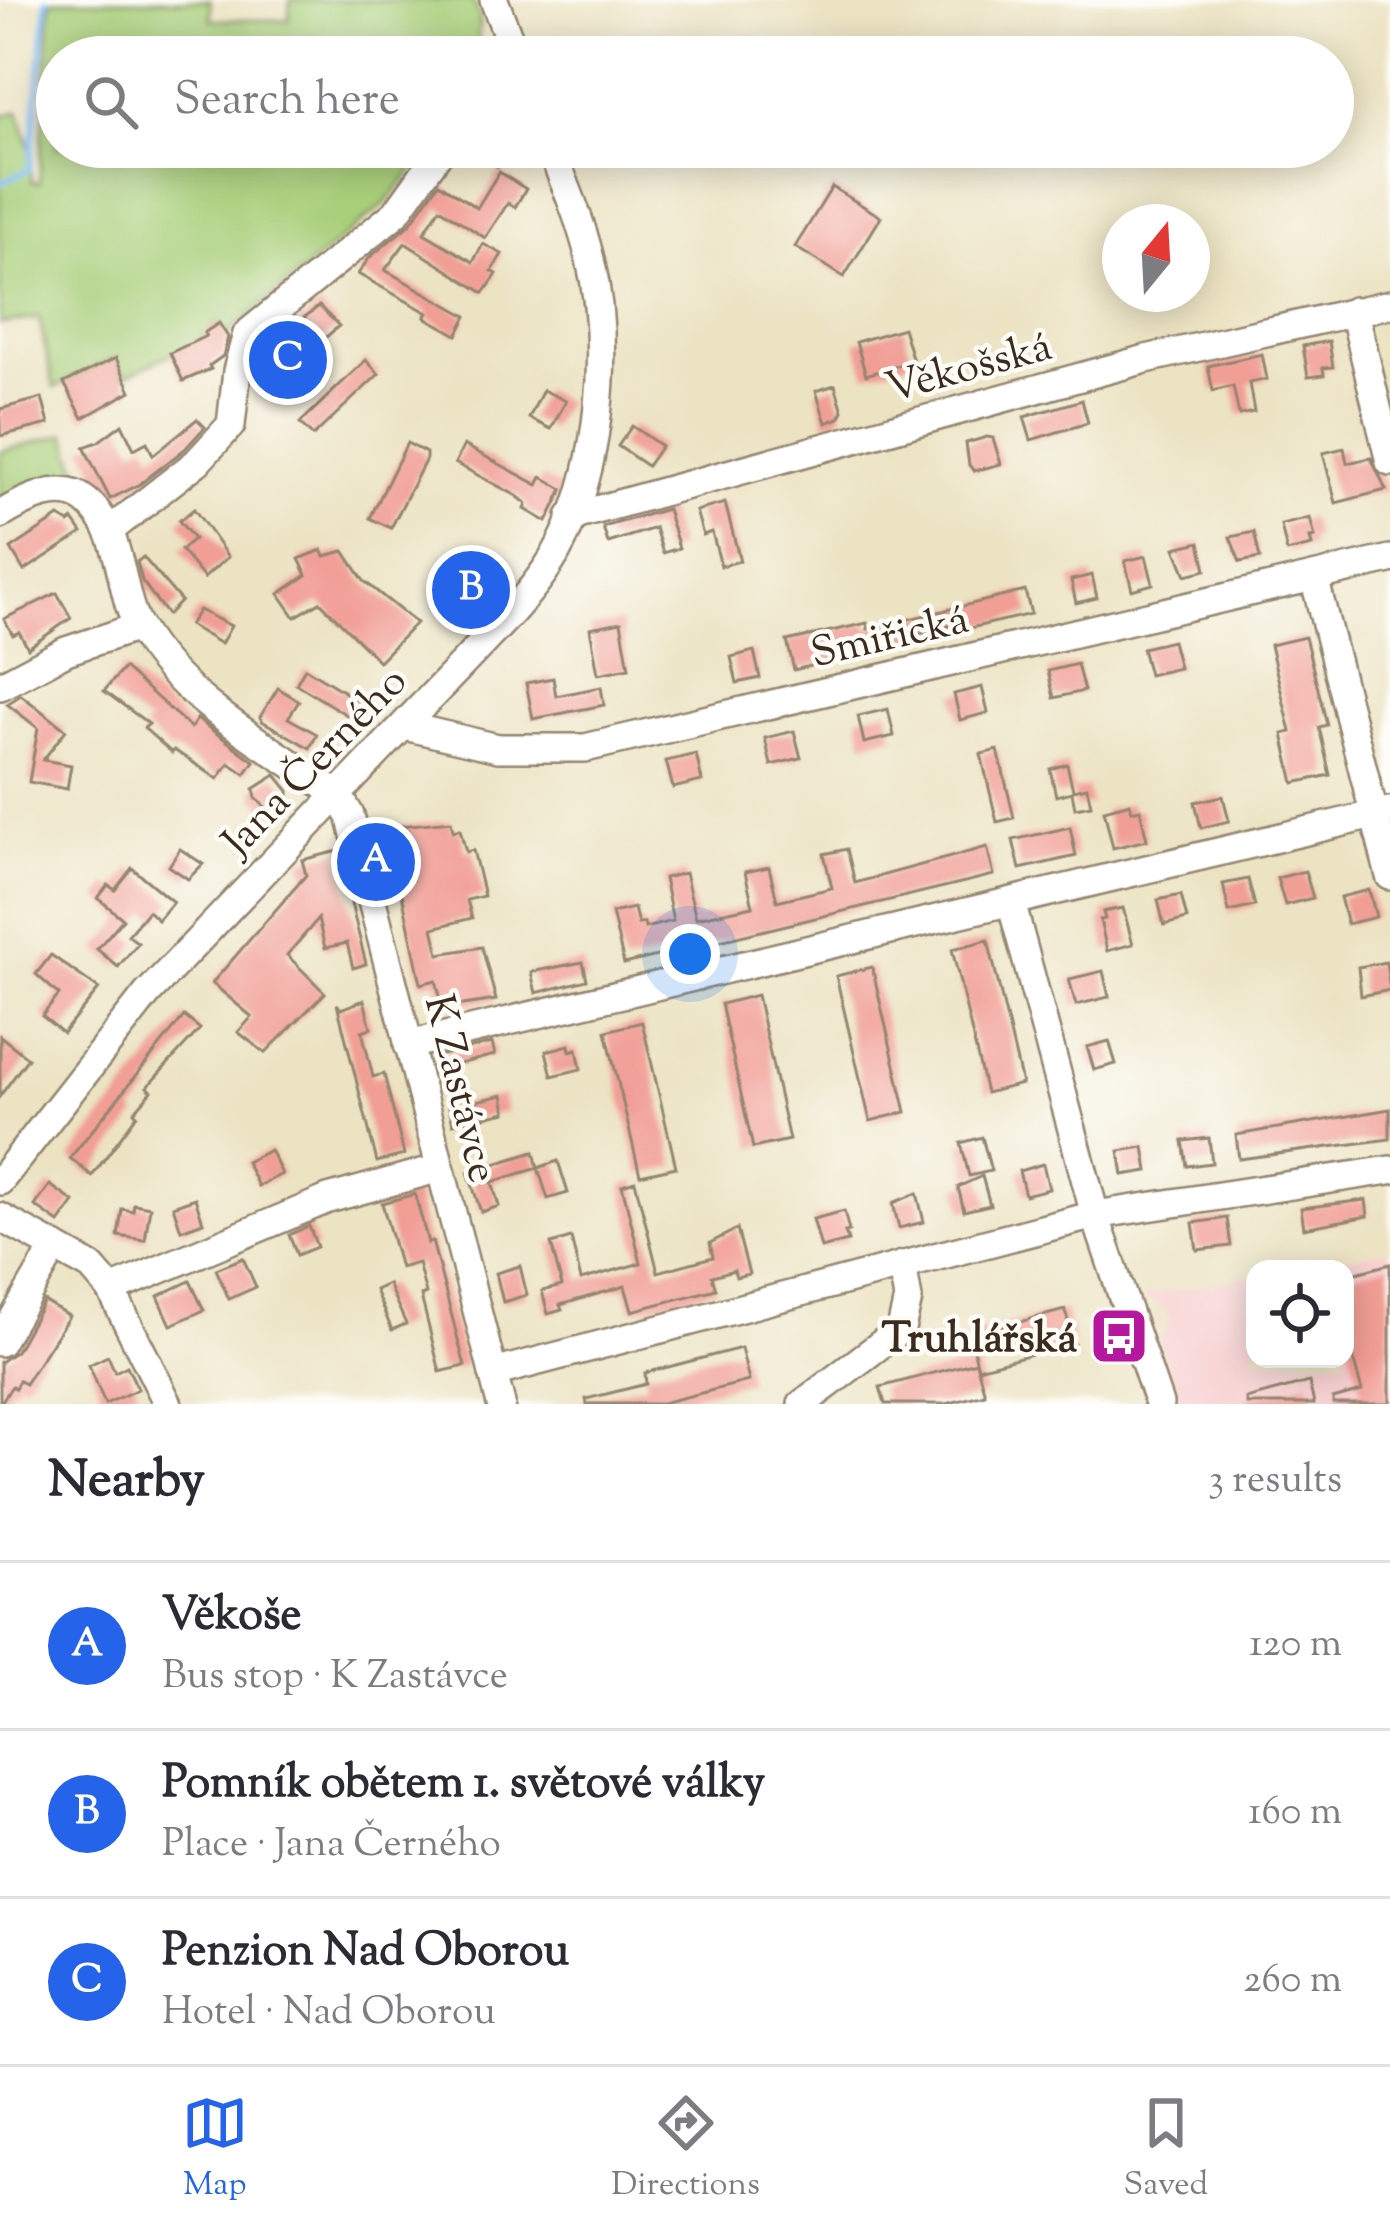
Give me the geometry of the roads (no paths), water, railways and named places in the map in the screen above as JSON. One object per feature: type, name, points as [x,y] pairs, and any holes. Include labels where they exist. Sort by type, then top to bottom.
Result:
[{"type":"street","points":[[494,0],[505,36]]},
{"type":"street","points":[[110,531],[197,462],[231,425],[237,371],[248,334],[396,213],[428,168]]},
{"type":"street","name":"Jana Černého","points":[[0,1181],[148,994],[406,726],[528,593],[556,554],[588,462],[601,358],[590,258],[558,168]]},
{"type":"street","name":"Věkošská","points":[[572,518],[1146,359],[1390,304]]},
{"type":"street","points":[[1354,311],[1390,463]]},
{"type":"street","points":[[0,515],[44,494],[85,499],[110,531],[138,626],[185,686],[338,795]]},
{"type":"street","name":"Smiřická","points":[[406,726],[498,748],[585,748],[1390,559]]},
{"type":"street","points":[[1314,577],[1382,813],[1390,876]]},
{"type":"street","points":[[0,686],[65,651],[138,626]]},
{"type":"street","name":"K Zastávce","points":[[338,795],[350,815],[501,1404]]},
{"type":"street","points":[[408,1045],[1382,813]]},
{"type":"street","points":[[1011,902],[1095,1215],[1159,1404]]},
{"type":"street","points":[[111,1290],[328,1199],[440,1168]]},
{"type":"street","points":[[494,1373],[1095,1215],[1390,1170]]},
{"type":"street","points":[[0,1217],[91,1267],[111,1290],[168,1404]]},
{"type":"street","points":[[0,1342],[55,1247]]},
{"type":"street","points":[[802,1404],[902,1329],[908,1298],[902,1265]]},
{"type":"waterway","points":[[43,36],[47,0]]},
{"type":"waterway","points":[[0,183],[30,169],[36,109]]},
{"type":"place","name":"Penzion Nad Oborou","points":[[288,360]]},
{"type":"place","name":"Pomník obětem 1. světové války","points":[[471,590]]},
{"type":"place","name":"Věkoše","points":[[376,862]]},
{"type":"place","name":"Truhlářská","points":[[1119,1336]]}]
